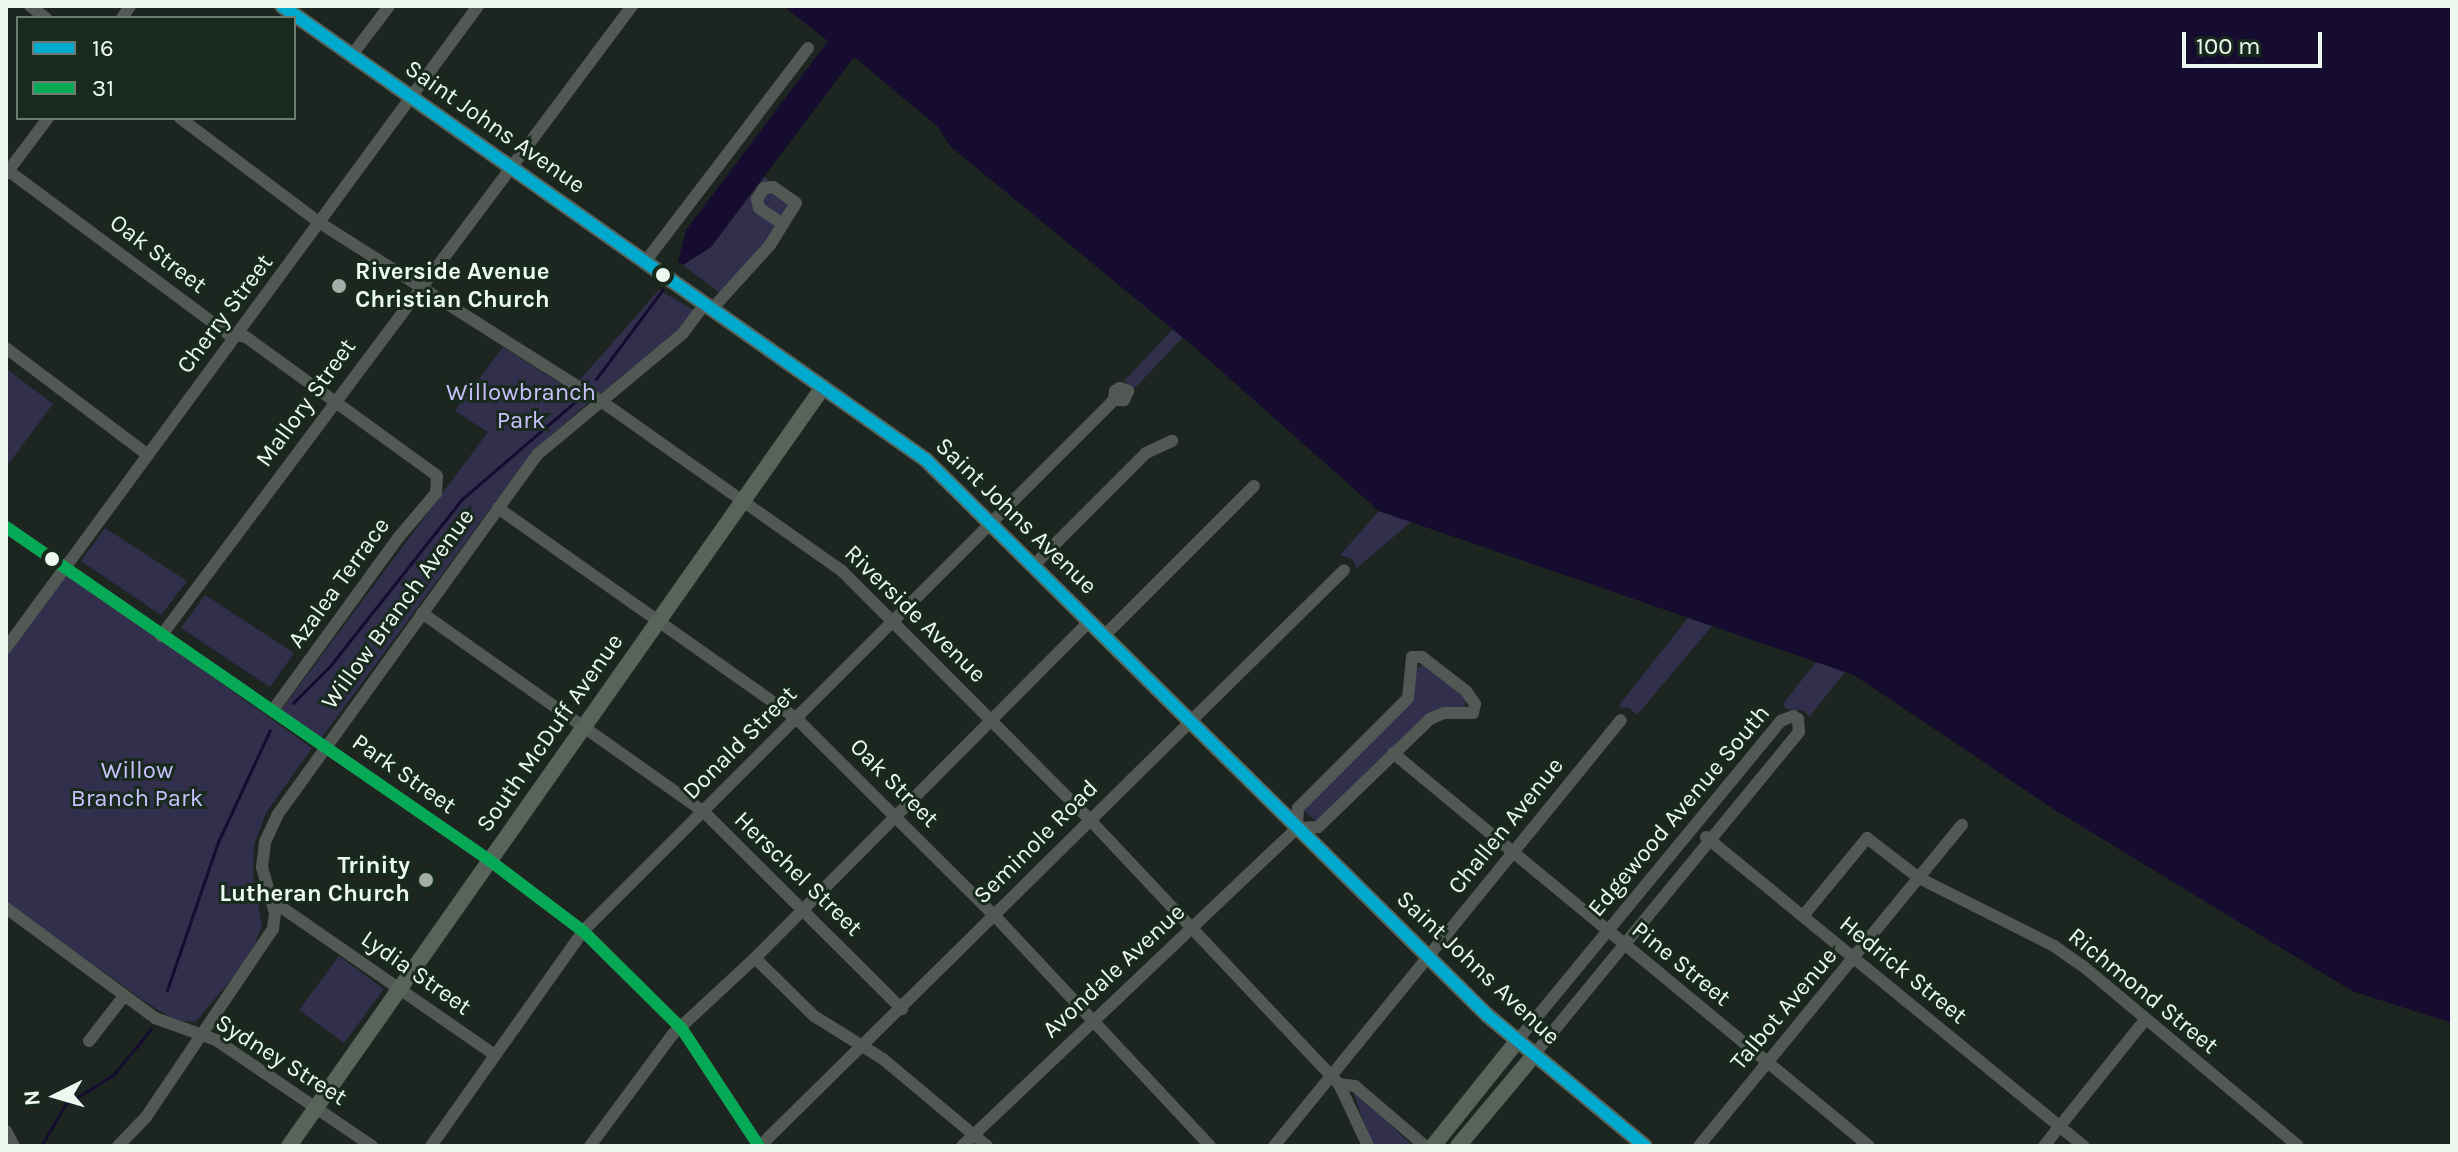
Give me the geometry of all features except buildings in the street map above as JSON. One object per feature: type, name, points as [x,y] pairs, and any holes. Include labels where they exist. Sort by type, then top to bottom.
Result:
[{"type":"main road","name":"Saint Johns Avenue","points":[[282,6],[926,460],[1427,957],[1517,1041],[1645,1146]]},
{"type":"main road","name":"South McDuff Avenue","points":[[289,1146],[823,387]]},
{"type":"main road","name":"Edgewood Avenue South","points":[[1433,1146],[1517,1041]]},
{"type":"main road","name":"Edgewood Avenue South","points":[[1458,1146],[1534,1055]]},
{"type":"street","points":[[352,55],[389,6]]},
{"type":"street","name":"Cherry Street","points":[[6,648],[478,6]]},
{"type":"street","name":"Mallory Street","points":[[161,636],[632,6]]},
{"type":"street","points":[[645,262],[808,48]]},
{"type":"street","points":[[7,171],[46,120]]},
{"type":"street","name":"Riverside Avenue","points":[[183,120],[320,223],[601,401],[830,561],[992,719],[1335,1080],[1355,1086],[1425,1146]]},
{"type":"street","name":"Oak Street","points":[[7,171],[227,333],[246,337],[432,471],[439,482]]},
{"type":"street","name":"Willow Branch Avenue","points":[[118,1146],[146,1117],[273,929],[275,913],[262,867],[267,833],[326,746],[538,454],[683,333],[770,245],[783,224]]},
{"type":"street","points":[[6,348],[148,455]]},
{"type":"street","name":"Donald Street","points":[[431,1146],[583,931],[1114,400]]},
{"type":"street","points":[[1034,565],[1146,453],[1172,441]]},
{"type":"street","name":"Azalea Terrace","points":[[273,710],[398,538],[436,493],[439,482]]},
{"type":"street","points":[[1104,636],[1254,486]]},
{"type":"street","name":"Oak Street","points":[[498,508],[796,718],[994,915],[1210,1146]]},
{"type":"street","name":"Park Street","points":[[6,527],[63,570],[326,746],[489,860],[583,931],[682,1029],[759,1146]]},
{"type":"street","name":"Seminole Road","points":[[759,1146],[902,1009],[1344,570]]},
{"type":"street","name":"Herschel Street","points":[[422,613],[703,811],[902,1009]]},
{"type":"street","points":[[590,1146],[673,1034],[682,1029],[755,958],[1090,621]]},
{"type":"street","points":[[1412,657],[1422,657],[1466,691],[1475,704],[1473,713],[1444,713],[1430,719],[1393,753],[1318,827],[1297,828],[1298,808],[1408,698],[1412,657]]},
{"type":"street","name":"Edgewood Avenue South","points":[[1517,1041],[1781,721],[1793,716],[1798,719],[1799,732],[1534,1055]]},
{"type":"street","name":"Challen Avenue","points":[[1274,1146],[1335,1080],[1427,957],[1621,720]]},
{"type":"street","name":"Pine Street","points":[[1393,753],[1607,933],[1869,1146]]},
{"type":"street","name":"Talbot Avenue","points":[[1699,1146],[1962,825]]},
{"type":"street","name":"Avondale Avenue","points":[[962,1146],[1297,828]]},
{"type":"street","name":"Hedrick Street","points":[[1694,828],[2084,1146]]},
{"type":"street","name":"Richmond Street","points":[[1803,916],[1867,838],[1919,878],[2054,946],[2298,1146]]},
{"type":"street","name":"Lydia Street","points":[[271,900],[495,1055]]},
{"type":"street","name":"Sydney Street","points":[[6,908],[165,1023],[204,1035],[372,1146]]},
{"type":"street","points":[[755,958],[814,1016],[863,1047],[987,1146]]},
{"type":"street","points":[[89,1041],[124,996]]},
{"type":"street","points":[[2044,1146],[2145,1020]]},
{"type":"street","points":[[1335,1080],[1368,1146]]},
{"type":"street","points":[[6,1131],[14,1146]]},
{"type":"green space","points":[[764,177],[795,197],[771,235],[720,293],[683,265],[711,247]]},
{"type":"green space","name":"Willowbranch Park","points":[[659,290],[695,311],[679,329],[598,396],[577,383]]},
{"type":"green space","points":[[1173,329],[1183,337],[1133,390],[1124,381]]},
{"type":"green space","name":"Willowbranch Park","points":[[503,347],[589,402],[532,452],[322,737],[281,710],[488,432],[455,411]]},
{"type":"green space","points":[[8,370],[53,404],[6,467],[6,372]]},
{"type":"green space","points":[[1379,511],[1411,522],[1357,568],[1352,559],[1340,555]]},
{"type":"green space","points":[[105,528],[187,581],[161,615],[81,561]]},
{"type":"green space","name":"Willow Branch Park","points":[[63,570],[312,748],[266,813],[254,845],[253,876],[262,926],[254,946],[237,973],[195,1022],[175,1020],[150,1005],[6,902],[6,656]]},
{"type":"green space","points":[[205,595],[294,653],[270,687],[181,628]]},
{"type":"green space","points":[[1688,618],[1712,626],[1637,715],[1629,708],[1621,708],[1620,704]]},
{"type":"green space","points":[[1816,662],[1845,672],[1809,717],[1805,711],[1786,709],[1783,704]]},
{"type":"green space","points":[[1426,663],[1466,698],[1465,708],[1430,712],[1318,823],[1302,809],[1414,698],[1416,669]]},
{"type":"green space","points":[[339,956],[384,989],[344,1043],[299,1010]]},
{"type":"green space","points":[[1352,1089],[1413,1146],[1372,1146]]},
{"type":"shaded area","points":[[783,6],[2452,6],[2452,1023],[2352,991],[2055,810],[1854,675],[1379,511],[1193,346],[950,146],[938,127],[854,57],[711,247],[683,265],[678,262],[686,230],[828,41]]},
{"type":"waterway","points":[[596,379],[663,289]]},
{"type":"waterway","points":[[293,703],[330,666],[462,499],[577,400]]},
{"type":"waterway","points":[[167,990],[218,842],[270,730]]},
{"type":"waterway","points":[[41,1146],[65,1105],[113,1075],[151,1029]]},
{"type":"transit line","name":"16","points":[[282,6],[926,460],[1487,1015],[1645,1146]]},
{"type":"transit line","name":"31","points":[[6,527],[489,860],[583,931],[682,1029],[759,1146]]},
{"type":"place","name":"Riverside Avenue Christian Church","points":[[339,286]]},
{"type":"place","name":"Trinity Lutheran Church","points":[[426,880]]}]
